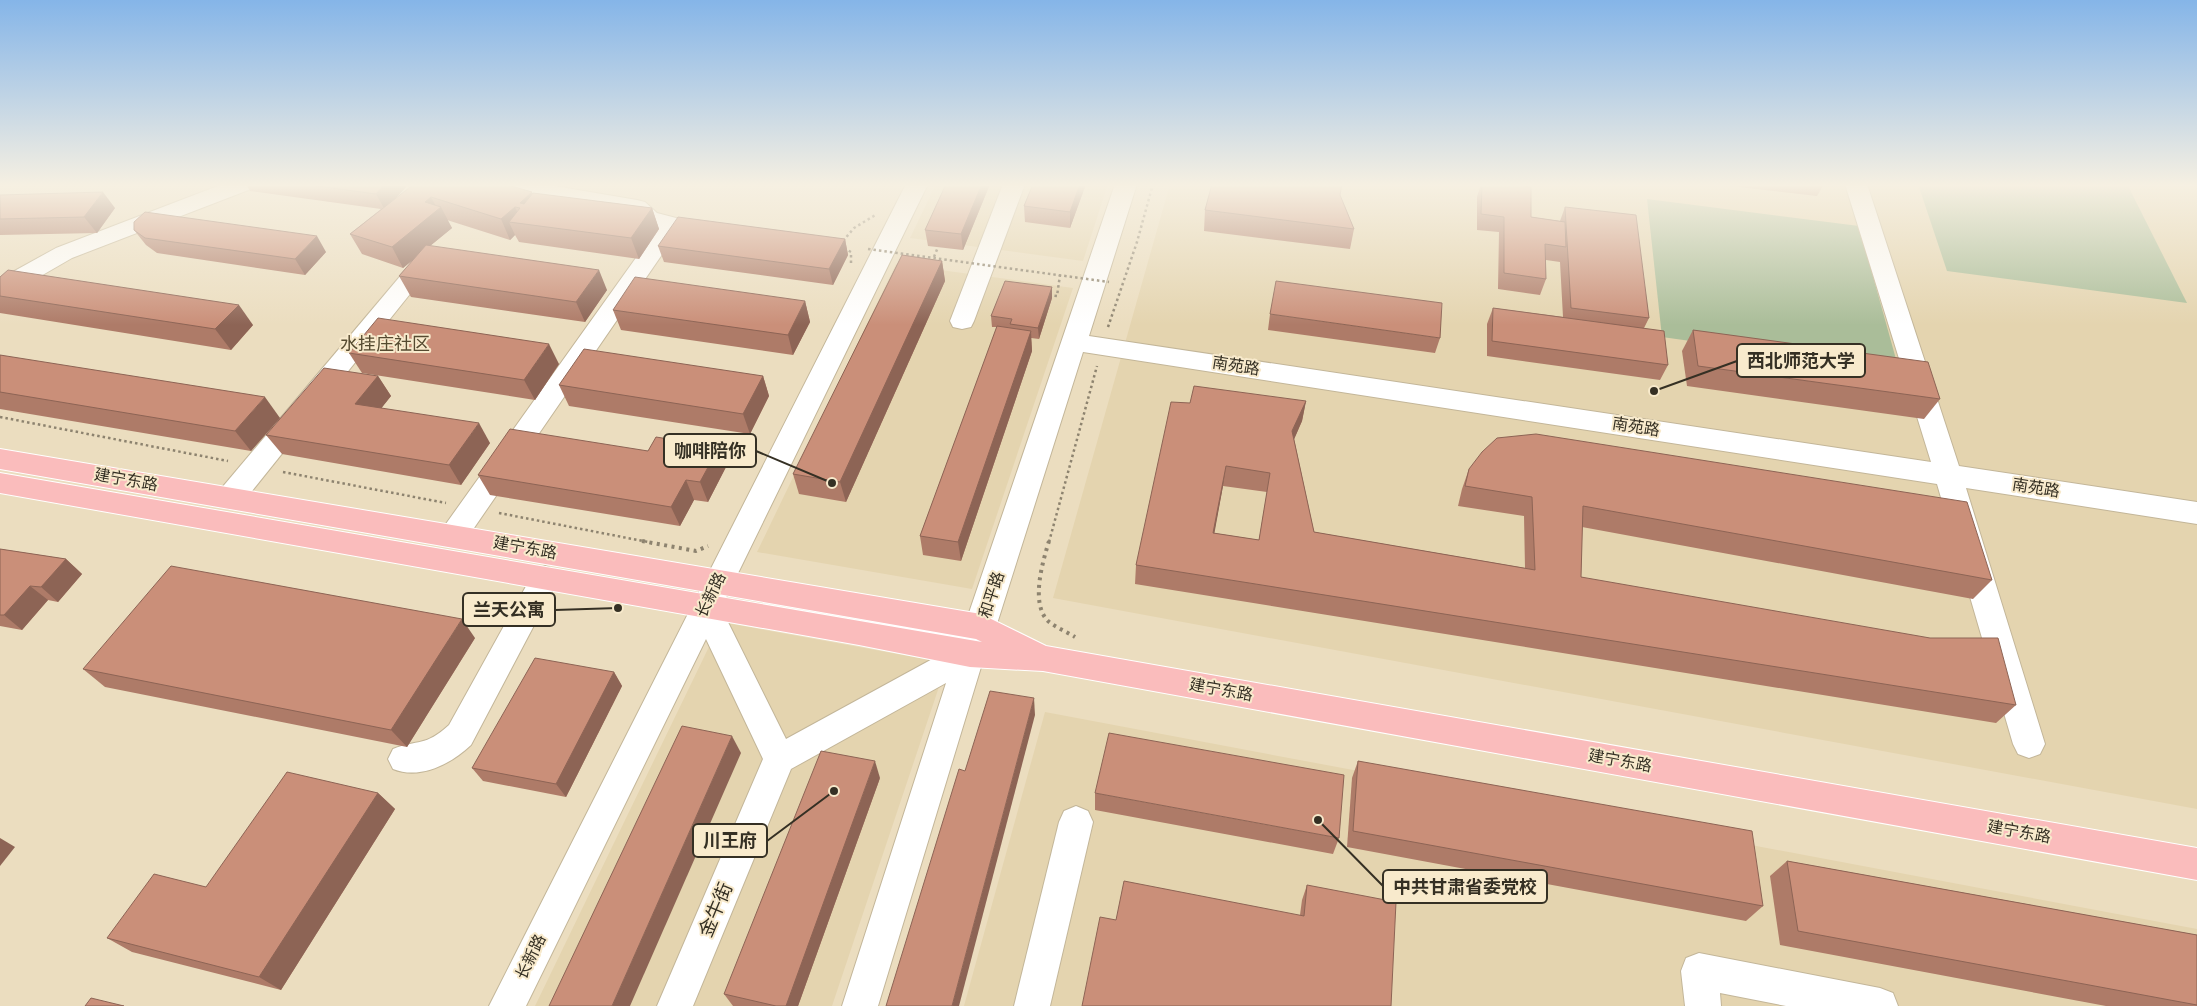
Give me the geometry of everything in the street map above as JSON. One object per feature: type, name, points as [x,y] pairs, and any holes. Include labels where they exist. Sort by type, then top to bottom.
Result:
[{"type":"main road","name":"建宁东路","points":[[0,459],[453,536],[711,593],[976,640],[1043,658],[2197,864]]},
{"type":"main road","name":"建宁东路","points":[[0,483],[545,578],[711,593]]},
{"type":"street","points":[[0,289],[64,253],[121,231]]},
{"type":"street","points":[[453,536],[678,231]]},
{"type":"street","name":"长新路","points":[[507,1006],[892,231]]},
{"type":"street","points":[[962,320],[996,231]]},
{"type":"street","name":"和平路","points":[[860,1006],[976,640],[1111,231]]},
{"type":"street","points":[[1871,231],[1948,475],[2029,744]]},
{"type":"street","points":[[230,498],[410,279]]},
{"type":"street","name":"南苑路","points":[[1075,342],[2197,513]]},
{"type":"street","points":[[404,759],[430,756],[442,750],[460,735],[545,578]]},
{"type":"street","points":[[711,593],[779,759],[976,640]]},
{"type":"street","name":"金牛街","points":[[675,1006],[779,759]]},
{"type":"street","points":[[1032,1006],[1076,822]]},
{"type":"street","points":[[1703,1006],[1699,971],[1880,1006]]},
{"type":"path","points":[[839,244],[851,231]]},
{"type":"path","points":[[1084,639],[1074,637],[1047,620],[1039,602],[1040,573],[1103,346],[1139,231]]},
{"type":"path","points":[[930,265],[938,247]]},
{"type":"path","points":[[868,249],[1109,282]]},
{"type":"path","points":[[1048,295],[1057,296],[1060,275]]},
{"type":"shaded area","points":[[913,231],[1093,231],[1083,261],[910,238]]},
{"type":"shaded area","points":[[1157,231],[2197,231],[2197,809],[1053,598]]},
{"type":"shaded area","points":[[896,264],[1073,288],[972,589],[757,552]]},
{"type":"shaded area","points":[[721,622],[947,663],[832,1006],[535,1006]]},
{"type":"shaded area","points":[[1045,712],[2197,929],[2197,1006],[964,1006]]},
{"type":"green space","points":[[1650,231],[1860,231],[1899,370],[1662,337]]},
{"type":"green space","points":[[1934,231],[2151,231],[2187,303],[1947,271]]},
{"type":"building","points":[[135,231],[281,231],[317,236],[295,259],[145,238]]},
{"type":"building","points":[[354,231],[412,231],[392,247],[350,234]]},
{"type":"building","points":[[577,231],[636,231],[631,238]]},
{"type":"building","points":[[668,231],[784,231],[845,239],[829,269],[658,246]]},
{"type":"building","points":[[934,231],[962,231],[961,234]]},
{"type":"building","points":[[1504,231],[1565,231],[1566,247],[1545,244],[1546,279],[1504,273]]},
{"type":"building","points":[[1566,231],[1638,231],[1649,318],[1571,308]]},
{"type":"building","points":[[426,245],[599,270],[576,302],[399,276]]},
{"type":"building","points":[[902,255],[942,261],[840,482],[793,474]]},
{"type":"building","points":[[8,270],[239,305],[215,329],[0,296],[0,277]]},
{"type":"building","points":[[635,277],[805,301],[788,335],[613,310]]},
{"type":"building","points":[[1005,281],[1052,287],[1038,328],[1010,324],[1012,319],[991,316]]},
{"type":"building","points":[[1276,281],[1442,303],[1440,338],[1270,314]]},
{"type":"building","points":[[1493,308],[1664,331],[1668,365],[1492,341]]},
{"type":"building","points":[[378,318],[549,344],[524,380],[349,353]]},
{"type":"building","points":[[997,326],[1031,331],[958,542],[920,536]]},
{"type":"building","points":[[1693,330],[1928,362],[1940,399],[1698,366]]},
{"type":"building","points":[[584,349],[763,376],[743,414],[559,385]]},
{"type":"building","points":[[0,355],[265,397],[235,431],[0,392]]},
{"type":"building","points":[[324,368],[378,376],[355,404],[479,423],[449,465],[266,435]]},
{"type":"building","points":[[1194,386],[1306,401],[1292,431],[1314,532],[1535,570],[1532,497],[1465,486],[1469,469],[1482,452],[1497,438],[1536,434],[1967,502],[1992,580],[1583,506],[1581,577],[1930,638],[1998,638],[2016,705],[1136,565],[1171,402],[1190,403]],"holes":[[[1226,466],[1270,473],[1259,540],[1213,533]]]},
{"type":"building","points":[[510,429],[648,451],[656,437],[719,447],[700,482],[686,480],[671,507],[478,475]]},
{"type":"building","points":[[0,549],[66,559],[41,587],[30,586],[4,615],[0,615]]},
{"type":"building","points":[[171,566],[462,619],[391,730],[83,669]]},
{"type":"building","points":[[535,658],[614,672],[556,784],[472,768]]},
{"type":"building","points":[[990,691],[1034,698],[952,1006],[886,1006],[959,769],[965,771]]},
{"type":"building","points":[[682,726],[732,736],[612,1006],[549,1006]]},
{"type":"building","points":[[1109,733],[1344,775],[1339,838],[1095,793]]},
{"type":"building","points":[[821,751],[875,761],[786,1006],[776,1006],[724,994]]},
{"type":"building","points":[[1358,761],[1752,831],[1763,906],[1353,831]]},
{"type":"building","points":[[287,772],[378,793],[259,977],[107,938],[154,874],[206,887]]},
{"type":"building","points":[[1787,861],[2197,935],[2197,1005],[1798,931]]},
{"type":"building","points":[[1124,881],[1304,916],[1307,885],[1396,902],[1391,1006],[1082,1006],[1100,917],[1116,920]]},
{"type":"building","points":[[91,998],[124,1006],[85,1006]]},
{"type":"place","name":"西北师范大学","points":[[1654,391]]},
{"type":"place","name":"咖啡陪你","points":[[832,483]]},
{"type":"place","name":"兰天公寓","points":[[618,608]]},
{"type":"place","name":"川王府","points":[[834,791]]},
{"type":"place","name":"中共甘肃省委党校","points":[[1318,820]]},
{"type":"district","name":"水挂庄社区","points":[[385,344]]}]
